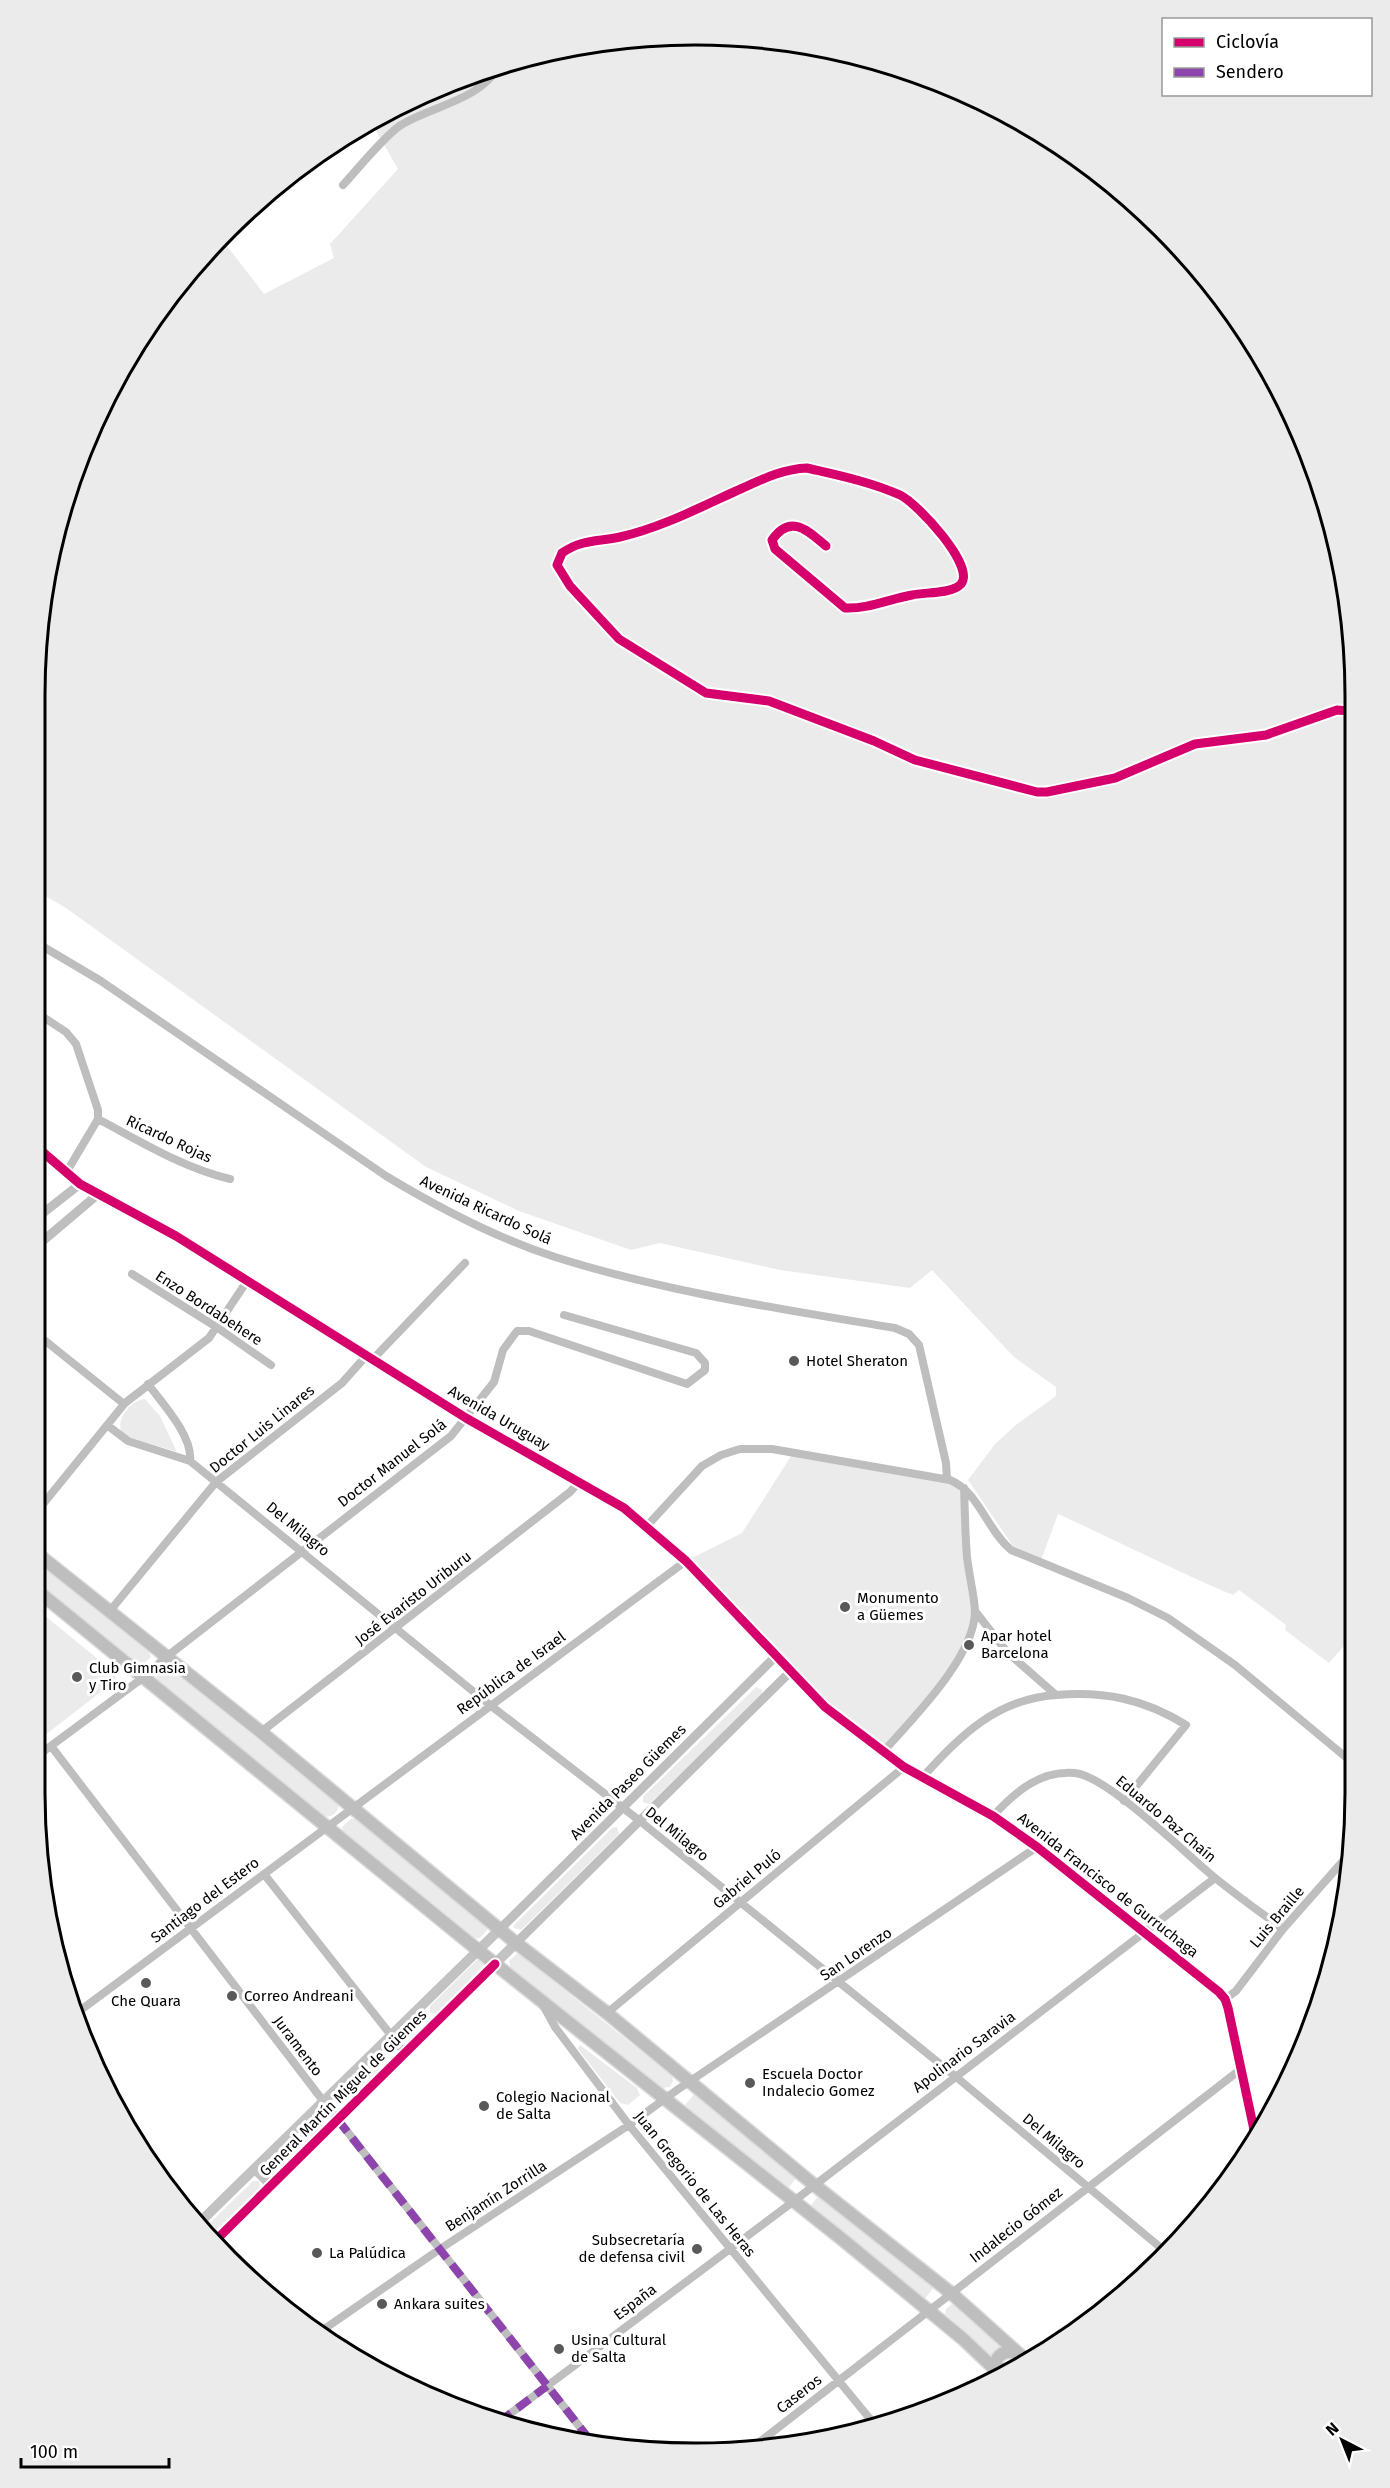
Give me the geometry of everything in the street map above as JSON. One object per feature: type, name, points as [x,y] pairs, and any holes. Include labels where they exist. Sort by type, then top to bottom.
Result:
[{"type":"main road","points":[[45,1560],[165,1658],[261,1732],[516,1943],[607,2013],[813,2184],[951,2293],[1021,2355]]},
{"type":"main road","points":[[45,1597],[326,1828],[963,2338],[995,2369]]},
{"type":"main road","name":"General Martín Miguel de Güemes","points":[[203,2218],[500,1929]]},
{"type":"main road","name":"General Martín Miguel de Güemes","points":[[220,2237],[516,1943]]},
{"type":"main road","points":[[255,2169],[272,2186]]},
{"type":"main road","points":[[998,2368],[996,2361],[1000,2355],[1009,2351],[1018,2353]]},
{"type":"street","points":[[343,185],[399,126],[473,92],[492,77]]},
{"type":"street","points":[[826,546],[806,529],[794,525],[777,532],[772,540],[775,549],[845,608],[867,607],[906,596],[953,589],[963,582],[965,574],[957,556],[926,516],[910,501],[878,487],[807,468],[796,468],[768,477],[673,519],[627,535],[588,540],[562,553],[557,565],[570,586],[619,639],[706,693],[769,701],[874,741],[915,760],[1037,792],[1115,778],[1195,744],[1266,735],[1337,711],[1345,711]]},
{"type":"street","name":"Avenida Ricardo Solá","points":[[45,948],[101,981],[386,1176],[435,1205],[509,1239],[555,1257],[662,1286],[733,1301],[895,1328],[909,1334],[919,1345],[946,1463],[947,1479]]},
{"type":"street","points":[[45,1018],[66,1032],[76,1044],[97,1104],[98,1119],[66,1173]]},
{"type":"street","name":"Ricardo Rojas","points":[[98,1119],[162,1152],[206,1172],[230,1179]]},
{"type":"street","name":"Avenida Uruguay","points":[[45,1154],[80,1184],[97,1195],[176,1236],[466,1418],[624,1508],[686,1561],[822,1704],[904,1767]]},
{"type":"street","points":[[45,1212],[80,1184]]},
{"type":"street","points":[[45,1239],[97,1195]]},
{"type":"street","name":"Doctor Luis Linares","points":[[109,1612],[216,1482],[342,1383],[465,1263]]},
{"type":"street","name":"Enzo Bordabehere","points":[[132,1274],[218,1328],[271,1365]]},
{"type":"street","points":[[45,1502],[124,1404],[209,1338],[218,1328],[247,1281]]},
{"type":"street","name":"Doctor Manuel Solá","points":[[45,1750],[144,1677],[165,1658],[451,1436],[494,1382],[503,1350],[517,1331],[529,1331],[687,1384],[705,1370],[705,1363],[696,1353],[564,1315]]},
{"type":"street","points":[[45,1344],[124,1404]]},
{"type":"street","points":[[148,1384],[187,1441],[190,1461]]},
{"type":"street","name":"Del Milagro","points":[[107,1425],[128,1441],[190,1461],[303,1550],[490,1705],[640,1821],[955,2076],[1160,2247]]},
{"type":"street","points":[[646,1527],[702,1466],[721,1455],[740,1449],[772,1449],[947,1479],[964,1488],[1001,1541],[1011,1550],[1128,1598],[1168,1618],[1235,1665],[1345,1757]]},
{"type":"street","name":"José Evaristo Uriburu","points":[[261,1732],[570,1492],[579,1482]]},
{"type":"street","points":[[883,1752],[946,1678],[969,1635],[975,1611],[966,1553],[964,1488]]},
{"type":"street","name":"República de Israel","points":[[353,1807],[686,1561]]},
{"type":"street","points":[[975,1611],[1007,1652],[1056,1695]]},
{"type":"street","name":"Avenida Paseo Güemes","points":[[500,1929],[776,1656]]},
{"type":"street","points":[[516,1943],[791,1671]]},
{"type":"street","points":[[922,1778],[958,1739],[983,1719],[999,1710],[1027,1699],[1056,1695],[1109,1695],[1161,1711],[1186,1725],[1124,1801]]},
{"type":"street","name":"Juramento","points":[[51,1746],[324,2102],[585,2433]]},
{"type":"street","name":"Avenida Francisco de Gurruchaga","points":[[904,1767],[993,1816],[1037,1847],[1145,1932],[1225,1999]]},
{"type":"street","name":"Gabriel Puló","points":[[607,2013],[904,1767]]},
{"type":"street","name":"Eduardo Paz Chaín","points":[[993,1816],[1029,1784],[1066,1773],[1076,1773],[1092,1778],[1124,1801],[1215,1878],[1283,1929]]},
{"type":"street","name":"Santiago del Estero","points":[[82,2009],[353,1807]]},
{"type":"street","name":"San Lorenzo","points":[[690,2082],[1037,1847]]},
{"type":"street","name":"Luis Braille","points":[[1225,1999],[1236,1991],[1283,1929],[1341,1864]]},
{"type":"street","points":[[264,1874],[405,2053]]},
{"type":"street","name":"Apolinario Saravia","points":[[730,2247],[794,2201],[813,2184],[1215,1878]]},
{"type":"street","name":"Juan Gregorio de Las Heras","points":[[539,1999],[555,2027],[629,2125],[870,2419]]},
{"type":"street","points":[[1225,1999],[1253,2126]]},
{"type":"street","name":"Indalecio Gómez","points":[[838,2381],[1241,2069]]},
{"type":"street","name":"Benjamín Zorrilla","points":[[326,2328],[690,2082]]},
{"type":"street","name":"España","points":[[508,2416],[730,2247]]},
{"type":"street","name":"Caseros","points":[[763,2439],[838,2381]]},
{"type":"shaded area","points":[[652,46],[738,46],[822,57],[863,67],[944,94],[982,112],[1020,132],[1091,179],[1155,235],[1184,266],[1211,299],[1258,370],[1296,446],[1311,486],[1333,568],[1344,652],[1345,1647],[1329,1663],[1285,1630],[1286,1625],[1239,1590],[1233,1595],[1058,1514],[1041,1560],[1013,1546],[968,1480],[995,1444],[1017,1424],[1056,1396],[1056,1387],[1014,1357],[932,1270],[910,1288],[780,1270],[660,1243],[631,1250],[519,1211],[426,1167],[66,908],[45,896],[46,652],[57,568],[79,486],[94,446],[132,370],[155,334],[179,299],[226,245],[264,294],[334,258],[330,244],[398,169],[376,131],[379,127],[446,94],[486,79],[568,57],[610,51]]},
{"type":"shaded area","points":[[145,1399],[160,1416],[177,1452],[122,1433],[121,1422],[126,1411],[135,1403]]},
{"type":"shaded area","name":"Monumento a Güemes","points":[[793,1453],[937,1478],[957,1487],[962,1495],[973,1623],[955,1664],[883,1752],[822,1704],[686,1561],[742,1533]]},
{"type":"shaded area","points":[[45,1568],[148,1650],[151,1657],[142,1665],[134,1662],[45,1591]]},
{"type":"shaded area","name":"Club Gimnasia y Tiro","points":[[45,1616],[115,1673],[115,1681],[45,1735]]},
{"type":"shaded area","points":[[167,1668],[175,1672],[339,1805],[336,1812],[324,1817],[156,1680],[157,1675]]},
{"type":"shaded area","points":[[756,1687],[762,1690],[762,1695],[649,1804],[643,1802],[643,1797]]},
{"type":"shaded area","points":[[351,1819],[356,1819],[487,1925],[487,1930],[480,1938],[473,1939],[343,1833],[342,1827]]},
{"type":"shaded area","points":[[617,1827],[619,1834],[521,1930],[514,1928],[514,1925],[612,1828]]},
{"type":"shaded area","points":[[518,1953],[672,2076],[673,2081],[670,2087],[661,2088],[511,1970],[509,1961]]},
{"type":"shaded area","points":[[479,1958],[485,1964],[436,2014],[430,2013],[430,2006]]},
{"type":"shaded area","points":[[580,2045],[637,2088],[640,2095],[628,2105],[620,2103],[578,2049]]},
{"type":"shaded area","points":[[375,2060],[381,2063],[380,2068],[351,2097],[345,2095],[345,2090]]},
{"type":"shaded area","points":[[695,2093],[797,2177],[787,2190],[685,2105]]},
{"type":"shaded area","points":[[316,2119],[323,2122],[322,2127],[273,2174],[266,2172],[267,2167]]},
{"type":"shaded area","points":[[253,2181],[259,2181],[260,2187],[215,2231],[208,2225]]},
{"type":"shaded area","points":[[819,2195],[934,2287],[924,2300],[809,2208]]},
{"type":"shaded area","points":[[952,2304],[1006,2349],[993,2357],[945,2314],[946,2309]]},
{"type":"marked path","points":[[338,2120],[585,2433]]},
{"type":"marked path","points":[[508,2415],[547,2386]]},
{"type":"cycle path","points":[[826,546],[806,530],[793,526],[786,527],[772,540],[775,549],[845,608],[862,607],[912,595],[951,590],[961,584],[963,575],[953,550],[931,522],[908,500],[877,486],[807,468],[770,476],[650,528],[620,537],[576,545],[562,553],[557,565],[570,586],[619,639],[706,693],[769,701],[874,741],[915,760],[1037,792],[1115,778],[1195,744],[1266,735],[1337,710],[1345,711]]},
{"type":"cycle path","points":[[45,1154],[80,1184],[176,1236],[466,1418],[624,1508],[686,1561],[825,1707],[904,1767],[993,1816],[1037,1847],[1219,1992],[1228,2008],[1253,2126]]},
{"type":"cycle path","points":[[220,2237],[495,1964]]},
{"type":"place","name":"Hotel Sheraton","points":[[794,1361]]},
{"type":"place","name":"Monumento a Güemes","points":[[845,1607]]},
{"type":"place","name":"Apar hotel Barcelona","points":[[969,1645]]},
{"type":"place","name":"Club Gimnasia y Tiro","points":[[77,1677]]},
{"type":"place","name":"Che Quara","points":[[146,1983]]},
{"type":"place","name":"Correo Andreani","points":[[232,1996]]},
{"type":"place","name":"Escuela Doctor Indalecio Gomez","points":[[750,2083]]},
{"type":"place","name":"Colegio Nacional de Salta","points":[[484,2106]]},
{"type":"place","name":"Subsecretaría de defensa civil","points":[[697,2249]]},
{"type":"place","name":"La Palúdica","points":[[317,2253]]},
{"type":"place","name":"Ankara suites","points":[[382,2304]]},
{"type":"place","name":"Usina Cultural de Salta","points":[[559,2349]]}]
